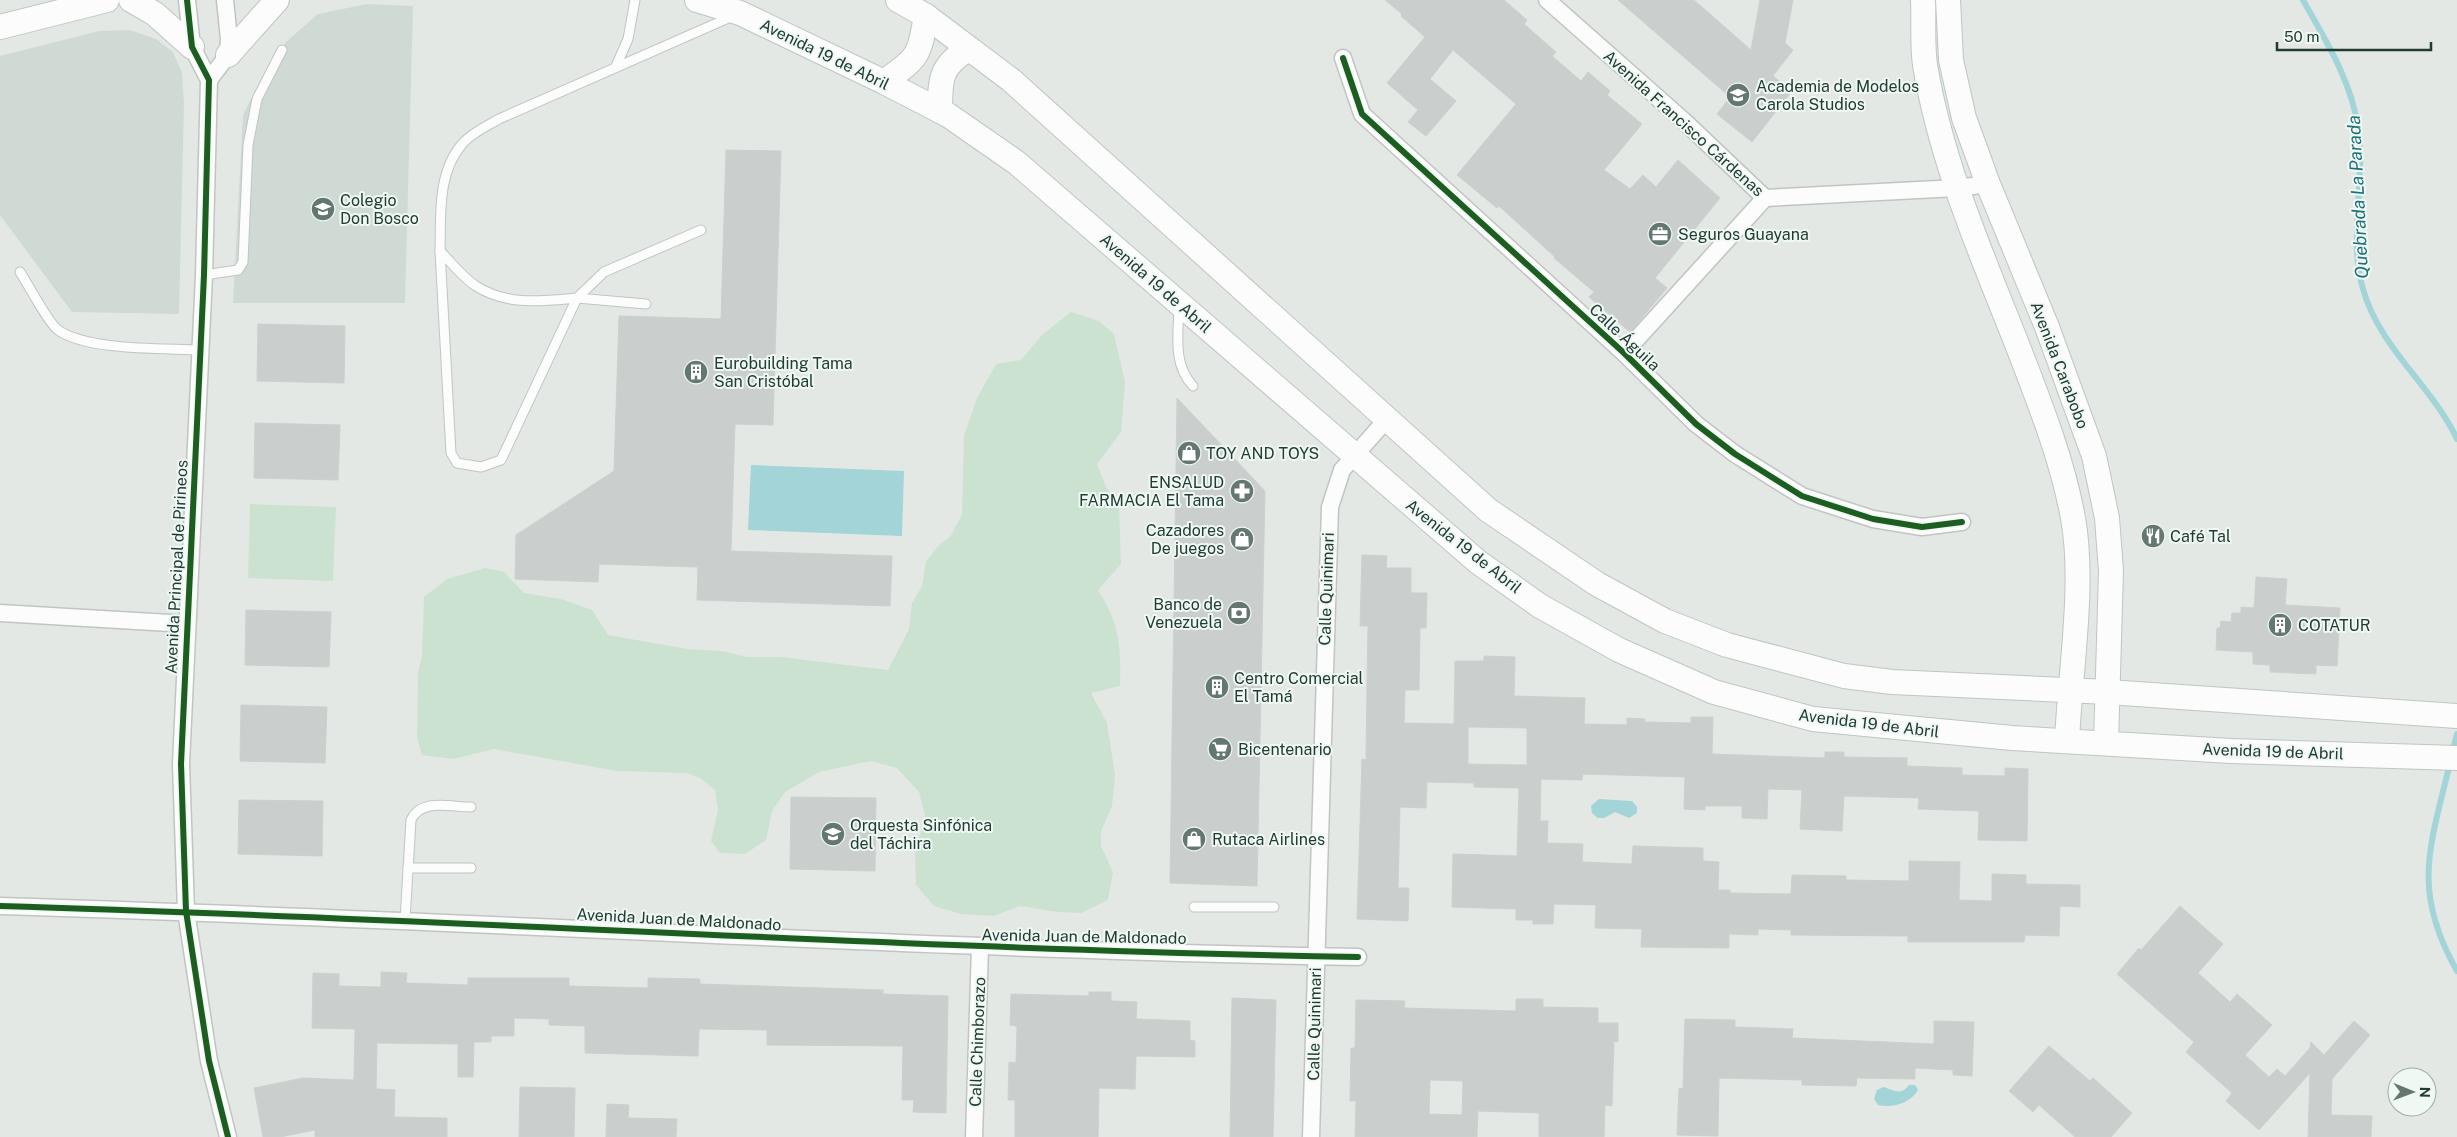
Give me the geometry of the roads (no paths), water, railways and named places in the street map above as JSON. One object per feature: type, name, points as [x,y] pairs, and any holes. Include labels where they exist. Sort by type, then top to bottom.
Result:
[{"type":"main road","points":[[0,27],[107,0]]},
{"type":"main road","points":[[131,0],[155,14],[192,47]]},
{"type":"main road","points":[[228,55],[277,0]]},
{"type":"main road","name":"Avenida 19 de Abril","points":[[697,0],[740,13],[884,82],[940,111],[1017,163],[1478,562],[1540,606],[1619,650],[1714,692],[1813,719],[1901,729],[2231,750],[2457,758]]},
{"type":"main road","points":[[898,0],[926,16],[1011,80],[1488,510],[1597,584],[1665,621],[1728,645],[1844,676],[1892,682],[2108,692],[2457,716]]},
{"type":"main road","name":"Avenida Carabobo","points":[[1923,0],[1925,63],[1938,128],[1957,188],[2038,397],[2061,467],[2073,519],[2077,572],[2067,740]]},
{"type":"main road","name":"Avenida Carabobo","points":[[1948,0],[1953,69],[1964,118],[1988,184],[2047,327],[2094,456],[2108,518],[2111,571],[2106,743]]},
{"type":"main road","points":[[884,82],[912,61],[921,49],[926,16]]},
{"type":"main road","points":[[940,111],[940,84],[945,70],[956,57],[969,49]]},
{"type":"street","name":"Avenida Principal de Pirineos","points":[[187,0],[192,47],[209,80],[204,275],[181,764],[186,911],[209,1061],[228,1137]]},
{"type":"street","points":[[209,80],[228,55],[229,39],[224,0]]},
{"type":"street","name":"Avenida Francisco Cárdenas","points":[[1546,0],[1684,121],[1765,198],[1957,188],[1988,184]]},
{"type":"street","name":"Calle Águila","points":[[1343,58],[1362,114],[1624,353],[1696,424],[1735,454],[1802,496],[1873,519],[1922,527],[1962,522]]},
{"type":"street","name":"Calle Águila","points":[[1624,353],[1765,198]]},
{"type":"street","name":"Calle Quinimari","points":[[1311,1137],[1328,525],[1330,507],[1342,470],[1386,420]]},
{"type":"street","points":[[0,613],[187,624]]},
{"type":"street","name":"Avenida Juan de Maldonado","points":[[0,906],[186,911],[353,920],[406,920],[980,947],[1358,957]]},
{"type":"street","name":"Calle Chimborazo","points":[[974,1137],[980,947]]},
{"type":"lane","points":[[616,66],[628,39],[634,0]]},
{"type":"lane","points":[[701,230],[604,272],[577,298],[501,460],[481,466],[457,463],[451,454],[440,251],[442,192],[448,171],[463,143],[481,128],[499,119],[740,13]]},
{"type":"lane","points":[[204,275],[238,270],[243,262],[248,145],[257,100],[282,50]]},
{"type":"lane","points":[[440,251],[475,286],[498,297],[531,302],[577,298],[646,304]]},
{"type":"lane","points":[[20,272],[56,329],[78,340],[115,345],[200,350]]},
{"type":"lane","points":[[1179,303],[1178,360],[1186,377],[1194,386]]},
{"type":"lane","points":[[406,920],[411,820],[415,810],[426,806],[471,808]]},
{"type":"lane","points":[[408,868],[471,868]]},
{"type":"lane","points":[[1194,907],[1274,907]]},
{"type":"water","points":[[751,465],[904,471],[902,536],[748,530]]},
{"type":"water","points":[[1599,799],[1632,801],[1637,807],[1637,813],[1629,818],[1615,812],[1604,818],[1598,818],[1592,813],[1591,806]]},
{"type":"water","points":[[1909,1085],[1915,1085],[1918,1090],[1910,1099],[1900,1104],[1878,1105],[1874,1099],[1877,1090],[1883,1087],[1903,1091]]},
{"type":"waterway","name":"Quebrada La Parada","points":[[2303,0],[2344,77],[2355,110],[2360,147],[2357,249],[2363,289],[2381,329],[2393,348],[2434,401],[2457,439]]},
{"type":"waterway","name":"Quebrada La Parada","points":[[2452,753],[2457,734]]},
{"type":"waterway","name":"Quebrada La Parada","points":[[2450,763],[2431,844],[2429,892],[2434,916],[2443,942],[2457,971]]},
{"type":"place","name":"Academia de Modelos Carola Studios","points":[[1738,95]]},
{"type":"place","name":"Colegio Don Bosco","points":[[323,209]]},
{"type":"place","name":"Seguros Guayana","points":[[1660,234]]},
{"type":"place","name":"Eurobuilding Tama San Cristóbal","points":[[696,372]]},
{"type":"place","name":"TOY AND TOYS","points":[[1189,453]]},
{"type":"place","name":"ENSALUD FARMACIA El Tama","points":[[1242,491]]},
{"type":"place","name":"Café Tal","points":[[2153,536]]},
{"type":"place","name":"Cazadores De juegos","points":[[1242,539]]},
{"type":"place","name":"Banco de Venezuela","points":[[1239,613]]},
{"type":"place","name":"COTATUR","points":[[2280,625]]},
{"type":"place","name":"Centro Comercial El Tamá","points":[[1217,687]]},
{"type":"place","name":"Bicentenario","points":[[1220,749]]},
{"type":"place","name":"Orquesta Sinfónica del Táchira","points":[[833,834]]},
{"type":"place","name":"Rutaca Airlines","points":[[1194,839]]}]
